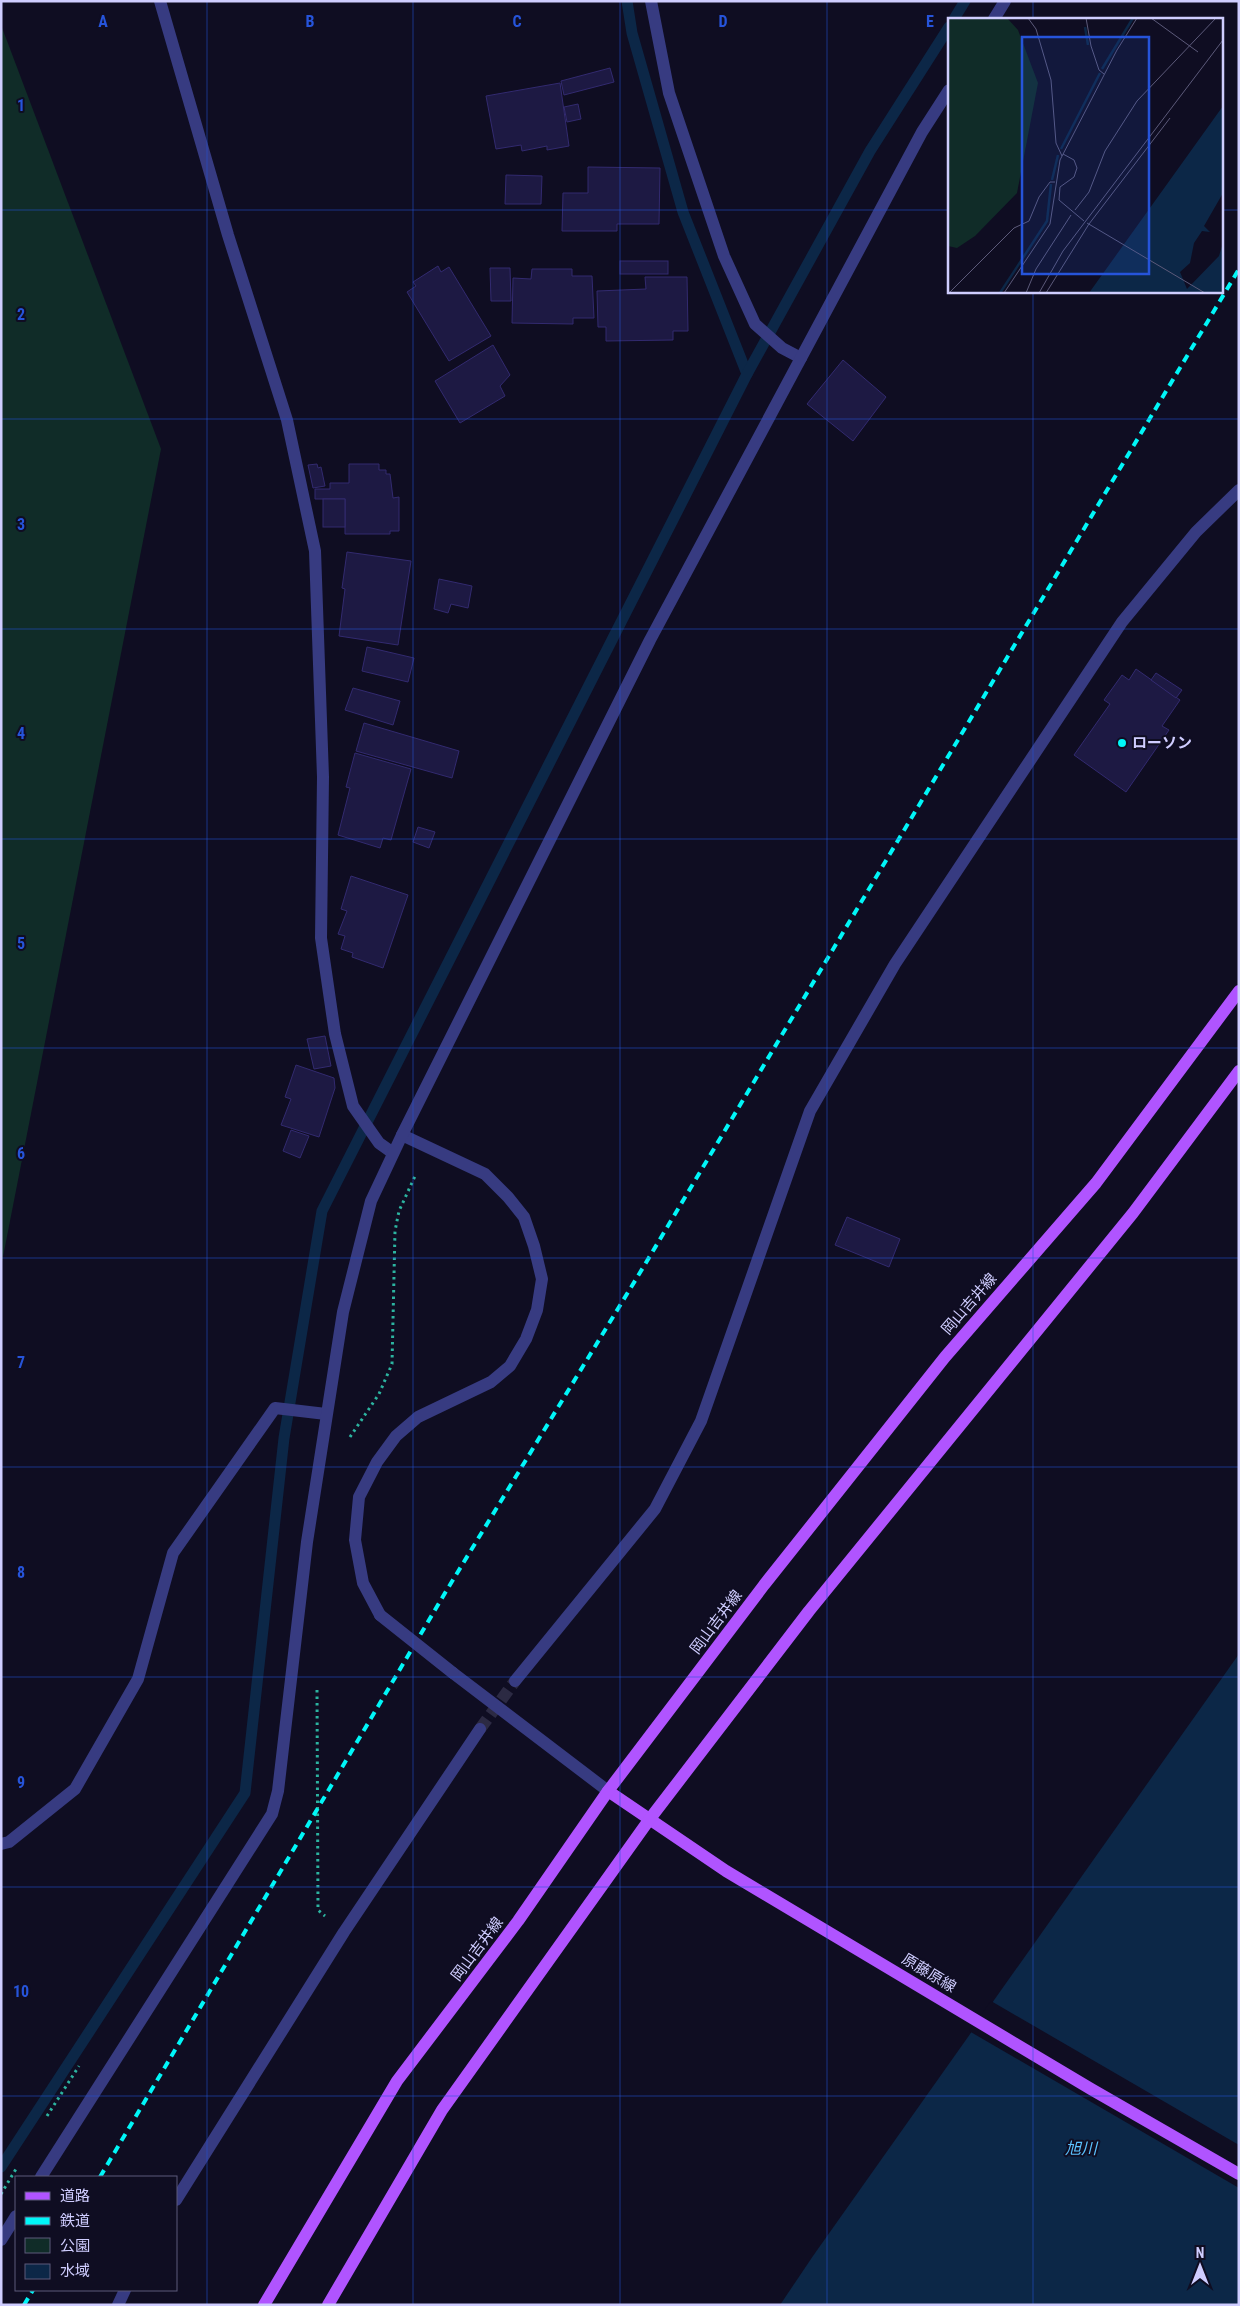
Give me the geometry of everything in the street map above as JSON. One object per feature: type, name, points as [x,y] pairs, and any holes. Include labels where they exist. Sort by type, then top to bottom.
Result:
[{"type":"main road","name":"岡山吉井線","points":[[264,2305],[397,2081],[518,1921],[608,1791],[764,1584],[945,1357],[1096,1183],[1239,991]]},
{"type":"main road","points":[[328,2305],[442,2110],[649,1820],[809,1611],[1133,1213],[1239,1071]]},
{"type":"main road","name":"原藤原線","points":[[608,1791],[726,1872],[1239,2174]]},
{"type":"street","points":[[160,1],[228,235],[287,420],[315,551],[323,777],[322,938],[335,1034],[353,1106],[379,1143],[393,1153]]},
{"type":"street","points":[[651,1],[669,92],[724,256],[755,324],[780,346],[801,358]]},
{"type":"street","points":[[995,18],[1005,1]]},
{"type":"street","points":[[42,2176],[272,1814],[278,1791],[307,1542],[326,1414],[345,1303],[371,1201],[393,1153],[650,640],[922,132],[948,92]]},
{"type":"street","points":[[515,1681],[655,1509],[701,1421],[810,1111],[895,964],[1122,622],[1196,532],[1239,490]]},
{"type":"street","points":[[402,1135],[486,1174],[524,1217],[534,1246],[542,1279],[537,1310],[526,1338],[510,1366],[491,1382],[418,1417],[396,1436],[377,1462],[359,1497],[355,1540],[363,1583],[380,1615],[453,1674],[608,1791]]},
{"type":"street","points":[[1,1844],[9,1842],[75,1789],[138,1679],[173,1553],[276,1408],[326,1414]]},
{"type":"street","points":[[178,2197],[344,1932],[480,1729]]},
{"type":"street","points":[[1,2240],[15,2218]]},
{"type":"street","points":[[118,2305],[125,2291]]},
{"type":"path","points":[[45,2120],[82,2062]]},
{"type":"path","points":[[1,2194],[21,2161]]},
{"type":"green space","points":[[1,25],[161,449],[1,1267]]},
{"type":"water","name":"旭川","points":[[1239,1654],[1239,2305],[780,2305],[813,2256]]},
{"type":"pier","points":[[991,2001],[1239,2145],[1239,2188],[969,2031]]},
{"type":"building","points":[[610,68],[614,82],[564,95],[561,81]]},
{"type":"building","points":[[560,83],[569,146],[547,150],[547,146],[522,151],[521,145],[496,149],[486,96]]},
{"type":"building","points":[[578,104],[581,119],[567,122],[564,107]]},
{"type":"building","points":[[588,167],[660,168],[659,224],[617,224],[617,231],[562,231],[563,193],[588,193]]},
{"type":"building","points":[[506,175],[542,176],[541,204],[505,204]]},
{"type":"building","points":[[620,261],[668,261],[668,274],[620,274]]},
{"type":"building","points":[[438,266],[441,272],[449,267],[491,336],[449,361],[407,292],[416,286],[413,282]]},
{"type":"building","points":[[490,268],[510,268],[511,301],[491,301]]},
{"type":"building","points":[[532,269],[572,269],[572,276],[592,276],[594,318],[573,318],[573,324],[512,323],[513,278],[531,279]]},
{"type":"building","points":[[645,277],[687,277],[688,331],[673,331],[673,340],[606,341],[606,327],[598,327],[597,291],[646,289]]},
{"type":"building","points":[[493,345],[510,375],[500,386],[505,396],[460,423],[435,381]]},
{"type":"building","points":[[843,360],[886,397],[853,441],[807,404]]},
{"type":"building","points":[[317,464],[318,468],[321,467],[325,486],[313,488],[308,465]]},
{"type":"building","points":[[349,464],[379,464],[379,470],[386,470],[386,474],[390,474],[393,498],[399,497],[399,531],[390,531],[390,534],[345,534],[345,499],[315,499],[315,489],[330,489],[330,483],[349,483]]},
{"type":"building","points":[[323,499],[345,499],[345,527],[323,527]]},
{"type":"building","points":[[347,552],[411,561],[398,645],[339,636],[345,589],[342,588]]},
{"type":"building","points":[[439,579],[472,586],[468,608],[451,604],[448,613],[434,609]]},
{"type":"building","points":[[367,647],[414,658],[408,682],[362,671]]},
{"type":"building","name":"ローソン","points":[[1136,669],[1180,700],[1162,726],[1169,730],[1126,792],[1074,755],[1110,704],[1104,700],[1122,675],[1129,680]]},
{"type":"building","points":[[1156,673],[1182,690],[1176,698],[1151,680]]},
{"type":"building","points":[[353,688],[400,701],[393,725],[345,710]]},
{"type":"building","points":[[364,723],[459,751],[452,778],[356,751]]},
{"type":"building","points":[[355,753],[411,769],[391,840],[383,838],[380,848],[338,835],[350,788],[346,787]]},
{"type":"building","points":[[418,827],[435,832],[429,848],[413,842]]},
{"type":"building","points":[[351,876],[408,895],[383,968],[352,957],[353,953],[341,949],[345,936],[338,934],[347,911],[341,909]]},
{"type":"building","points":[[325,1036],[331,1066],[314,1069],[307,1039]]},
{"type":"building","points":[[296,1065],[334,1078],[335,1088],[319,1137],[281,1125],[291,1099],[285,1097]]},
{"type":"building","points":[[291,1130],[309,1136],[300,1158],[283,1151]]},
{"type":"building","points":[[847,1217],[900,1239],[889,1267],[835,1245]]},
{"type":"waterway","points":[[627,1],[632,33],[683,212],[747,374]]},
{"type":"waterway","points":[[955,18],[965,1]]},
{"type":"waterway","points":[[1,2167],[245,1793],[284,1438],[322,1211],[747,374],[870,151],[948,29]]},
{"type":"tunnel","points":[[480,1729],[515,1681]]},
{"type":"railway","points":[[101,2176],[445,1593],[644,1266],[1239,269]]},
{"type":"railway","points":[[24,2305],[32,2291]]},
{"type":"place","name":"ローソン","points":[[1122,743]]}]
